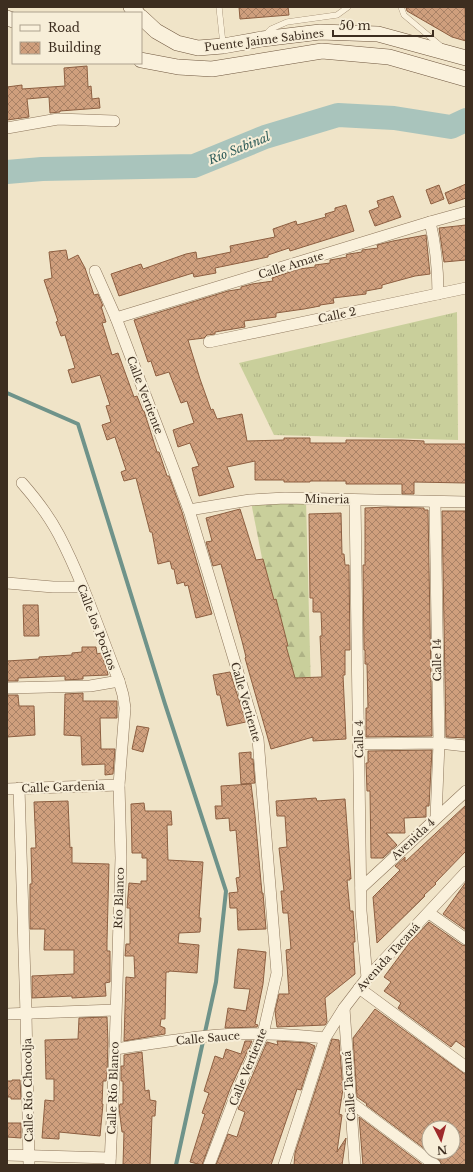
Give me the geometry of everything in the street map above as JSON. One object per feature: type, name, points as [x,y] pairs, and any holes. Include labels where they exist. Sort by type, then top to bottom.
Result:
[{"type":"main road","name":"Puente Jaime Sabines","points":[[142,18],[156,31],[177,43],[198,48],[223,46],[262,39],[320,32],[378,34],[449,52],[466,58]]},
{"type":"main road","name":"Puente Jaime Sabines","points":[[142,60],[178,68],[212,69],[322,51],[389,57],[466,79]]},
{"type":"street","points":[[7,128],[58,119],[114,121]]},
{"type":"street","name":"Calle Amate","points":[[116,318],[466,212]]},
{"type":"street","points":[[430,222],[438,269],[438,294]]},
{"type":"street","name":"Calle Vertiente","points":[[95,271],[116,318],[189,510],[258,739],[277,973],[263,1034],[237,1092],[209,1165]]},
{"type":"street","name":"Calle 2","points":[[209,342],[466,288]]},
{"type":"street","name":"Calle los Pocitos","points":[[22,482],[49,518],[59,535],[82,587],[119,681],[125,708],[119,785]]},
{"type":"street","name":"Mineria","points":[[189,510],[250,500],[285,498],[466,502]]},
{"type":"street","name":"Calle 4","points":[[355,500],[361,911],[367,978]]},
{"type":"street","name":"Calle 14","points":[[435,502],[439,743],[436,818]]},
{"type":"street","points":[[7,583],[53,587],[82,587]]},
{"type":"street","points":[[7,688],[90,686],[119,681]]},
{"type":"street","points":[[359,744],[439,743],[466,746]]},
{"type":"street","name":"Calle Gardenia","points":[[7,789],[119,785]]},
{"type":"street","name":"Río Blanco","points":[[115,1010],[121,858],[119,785]]},
{"type":"street","name":"Calle Río Chocolja","points":[[19,788],[29,1160]]},
{"type":"street","name":"Avenida 4","points":[[361,888],[466,791]]},
{"type":"street","name":"Avenida Tacaná","points":[[284,1165],[325,1038],[344,1008],[367,978],[466,872]]},
{"type":"street","points":[[429,913],[466,939]]},
{"type":"street","points":[[359,988],[466,1067]]},
{"type":"street","name":"Calle Tacaná","points":[[344,1008],[349,1101],[355,1165]]},
{"type":"street","points":[[7,1014],[115,1010]]},
{"type":"street","name":"Calle Río Blanco","points":[[110,1162],[115,1049],[115,1010]]},
{"type":"street","name":"Calle Sauce","points":[[115,1049],[185,1039],[222,1036],[263,1034],[325,1038]]},
{"type":"street","points":[[349,1101],[435,1165]]},
{"type":"street","points":[[7,1155],[29,1160],[110,1162]]},
{"type":"lane","points":[[220,7],[223,46]]},
{"type":"lane","points":[[262,39],[271,29],[287,22],[337,15],[348,7]]},
{"type":"lane","points":[[401,7],[404,14],[449,52]]},
{"type":"green space","points":[[457,312],[458,440],[274,435],[239,363]]},
{"type":"green space","points":[[306,500],[312,730],[296,731],[251,502]]},
{"type":"building","points":[[239,7],[288,7],[289,15],[240,19]]},
{"type":"building","points":[[406,7],[465,7],[466,41],[452,37],[407,11]]},
{"type":"building","points":[[87,66],[88,87],[91,86],[92,99],[99,98],[100,108],[50,113],[49,97],[27,99],[29,117],[7,120],[7,87],[22,85],[22,89],[65,86],[64,68]]},
{"type":"building","points":[[466,184],[466,198],[449,204],[445,193]]},
{"type":"building","points":[[439,185],[444,199],[431,204],[426,190]]},
{"type":"building","points":[[393,196],[401,217],[375,226],[369,211],[379,207],[377,201]]},
{"type":"building","points":[[346,205],[354,231],[290,251],[289,248],[268,255],[268,257],[215,268],[216,273],[194,277],[193,273],[119,296],[111,274],[141,264],[143,269],[196,252],[197,259],[231,252],[230,246],[275,237],[273,229],[296,221],[297,225],[326,217],[325,214],[335,211],[335,208]]},
{"type":"building","points":[[466,225],[466,260],[444,262],[439,228]]},
{"type":"building","points":[[426,235],[430,274],[415,276],[382,285],[382,288],[366,291],[366,294],[333,298],[334,303],[276,313],[276,317],[244,321],[245,327],[215,332],[215,334],[207,335],[204,338],[188,340],[211,410],[213,409],[217,419],[242,414],[247,441],[284,440],[284,438],[310,438],[310,443],[346,443],[346,440],[402,440],[424,441],[424,444],[466,444],[466,483],[414,482],[414,494],[402,494],[402,484],[346,484],[346,481],[284,482],[284,480],[255,480],[255,461],[227,467],[234,487],[199,496],[192,468],[199,466],[190,443],[178,447],[173,430],[194,423],[187,401],[181,403],[169,372],[156,376],[151,361],[148,362],[134,320],[228,291],[241,289],[241,287],[273,281],[272,278],[299,269],[330,263],[330,260],[347,257],[346,255],[362,252],[362,250],[378,248],[377,245]]},
{"type":"building","points":[[66,250],[68,260],[78,255],[85,268],[94,295],[98,294],[103,306],[101,306],[106,322],[102,323],[112,355],[118,353],[134,397],[137,396],[144,411],[157,452],[159,452],[167,476],[169,476],[182,512],[212,614],[196,618],[188,585],[185,586],[184,582],[177,584],[174,569],[172,569],[170,561],[158,564],[152,532],[150,532],[136,478],[124,481],[121,472],[126,470],[115,437],[107,440],[102,425],[111,422],[106,406],[110,405],[100,375],[72,383],[68,370],[75,368],[65,335],[61,336],[56,322],[58,321],[44,280],[52,278],[49,252]]},
{"type":"building","points":[[365,508],[424,508],[424,510],[428,510],[432,736],[366,737],[366,708],[368,708],[367,664],[365,664],[364,650],[363,565],[365,565]]},
{"type":"building","points":[[240,509],[256,560],[263,559],[274,600],[276,599],[288,646],[286,646],[295,678],[322,677],[320,636],[322,636],[321,612],[313,612],[313,598],[310,598],[309,514],[341,513],[342,554],[344,554],[345,565],[349,565],[350,650],[345,650],[345,675],[343,675],[346,739],[313,741],[313,737],[271,749],[245,658],[242,641],[221,564],[213,566],[206,542],[212,541],[206,518]]},
{"type":"building","points":[[442,511],[466,511],[466,738],[446,737]]},
{"type":"building","points":[[23,605],[38,605],[39,636],[24,636]]},
{"type":"building","points":[[82,647],[96,647],[97,654],[101,653],[108,675],[83,676],[83,679],[65,680],[65,676],[18,678],[18,681],[7,681],[7,661],[72,655],[72,653],[82,652]]},
{"type":"building","points":[[230,672],[246,722],[227,726],[220,695],[217,695],[213,675]]},
{"type":"building","points":[[83,693],[83,701],[117,701],[117,718],[100,718],[101,749],[115,749],[113,774],[105,775],[105,764],[82,765],[81,736],[64,735],[65,694]]},
{"type":"building","points":[[7,695],[18,695],[19,706],[34,706],[35,735],[7,737]]},
{"type":"building","points":[[137,726],[149,728],[143,752],[132,749]]},
{"type":"building","points":[[432,750],[429,806],[426,806],[426,817],[404,818],[405,833],[386,833],[397,845],[383,858],[371,858],[370,791],[367,791],[366,763],[368,763],[368,751]]},
{"type":"building","points":[[251,752],[255,783],[241,784],[239,753]]},
{"type":"building","points":[[251,784],[266,929],[238,930],[237,908],[230,908],[229,893],[238,892],[236,878],[240,877],[236,830],[230,831],[229,818],[216,819],[215,806],[222,806],[221,786]]},
{"type":"building","points":[[316,798],[317,801],[345,799],[351,879],[350,878],[350,880],[347,880],[350,911],[353,911],[355,974],[325,998],[327,1022],[325,1025],[277,1027],[275,1011],[279,994],[289,994],[286,950],[291,949],[288,913],[283,913],[281,891],[284,891],[279,848],[287,847],[285,816],[277,816],[276,801]]},
{"type":"building","points":[[68,801],[72,863],[109,864],[107,951],[110,951],[110,982],[105,983],[106,996],[32,998],[32,976],[74,974],[74,950],[44,950],[45,929],[30,929],[30,884],[32,884],[31,848],[36,848],[34,802]]},
{"type":"building","points":[[144,803],[145,811],[171,811],[172,825],[167,825],[168,860],[203,862],[199,918],[201,918],[200,932],[179,933],[178,943],[199,945],[197,973],[166,972],[165,1019],[161,1019],[160,1026],[165,1028],[165,1034],[124,1041],[126,977],[135,978],[134,956],[125,956],[126,944],[130,944],[130,908],[127,908],[129,883],[141,884],[141,881],[147,881],[147,858],[142,858],[142,853],[132,853],[131,804]]},
{"type":"building","points":[[466,805],[466,851],[424,895],[425,896],[377,943],[373,897],[400,870],[395,866],[405,857],[405,862]]},
{"type":"building","points":[[466,882],[466,930],[443,914]]},
{"type":"building","points":[[429,922],[462,945],[466,946],[466,1048],[456,1041],[451,1047],[398,1008],[401,1003],[384,991],[391,982],[384,977],[410,942]]},
{"type":"building","points":[[238,949],[266,952],[263,984],[255,1024],[258,1025],[257,1027],[225,1028],[228,1008],[246,1011],[250,989],[234,988]]},
{"type":"building","points":[[375,1009],[466,1075],[466,1165],[442,1165],[439,1160],[461,1160],[461,1120],[421,1120],[421,1146],[357,1097],[353,1038]]},
{"type":"building","points":[[107,1017],[107,1073],[106,1081],[103,1081],[103,1104],[100,1136],[59,1132],[59,1139],[42,1138],[45,1100],[54,1101],[54,1079],[46,1079],[45,1040],[78,1039],[79,1018]]},
{"type":"building","points":[[332,1039],[339,1040],[343,1089],[339,1114],[342,1115],[337,1152],[346,1138],[342,1165],[294,1165],[295,1153]]},
{"type":"building","points":[[245,1041],[252,1041],[230,1089],[202,1165],[190,1162],[205,1114],[202,1113],[209,1093],[204,1091],[215,1056],[223,1059],[226,1049],[241,1054]]},
{"type":"building","points":[[277,1041],[308,1043],[315,1046],[301,1090],[297,1089],[271,1165],[216,1165],[228,1134],[237,1137],[245,1112],[238,1109],[267,1042],[278,1045]]},
{"type":"building","points":[[142,1052],[145,1091],[149,1090],[150,1100],[156,1101],[155,1116],[152,1116],[150,1165],[123,1165],[124,1132],[122,1132],[119,1108],[120,1104],[123,1104],[123,1081],[121,1081],[121,1066],[124,1066],[124,1055]]},
{"type":"building","points":[[20,1080],[21,1099],[11,1099],[11,1097],[7,1097],[7,1081]]},
{"type":"building","points":[[359,1117],[423,1165],[363,1165]]},
{"type":"building","points":[[7,1123],[21,1123],[21,1138],[7,1137]]},
{"type":"waterway","name":"Río Sabinal","points":[[7,172],[42,169],[194,166],[265,137],[338,115],[394,118],[451,127],[466,120]]},
{"type":"waterway","points":[[7,393],[78,424],[165,704],[226,891],[216,982],[176,1165]]}]
